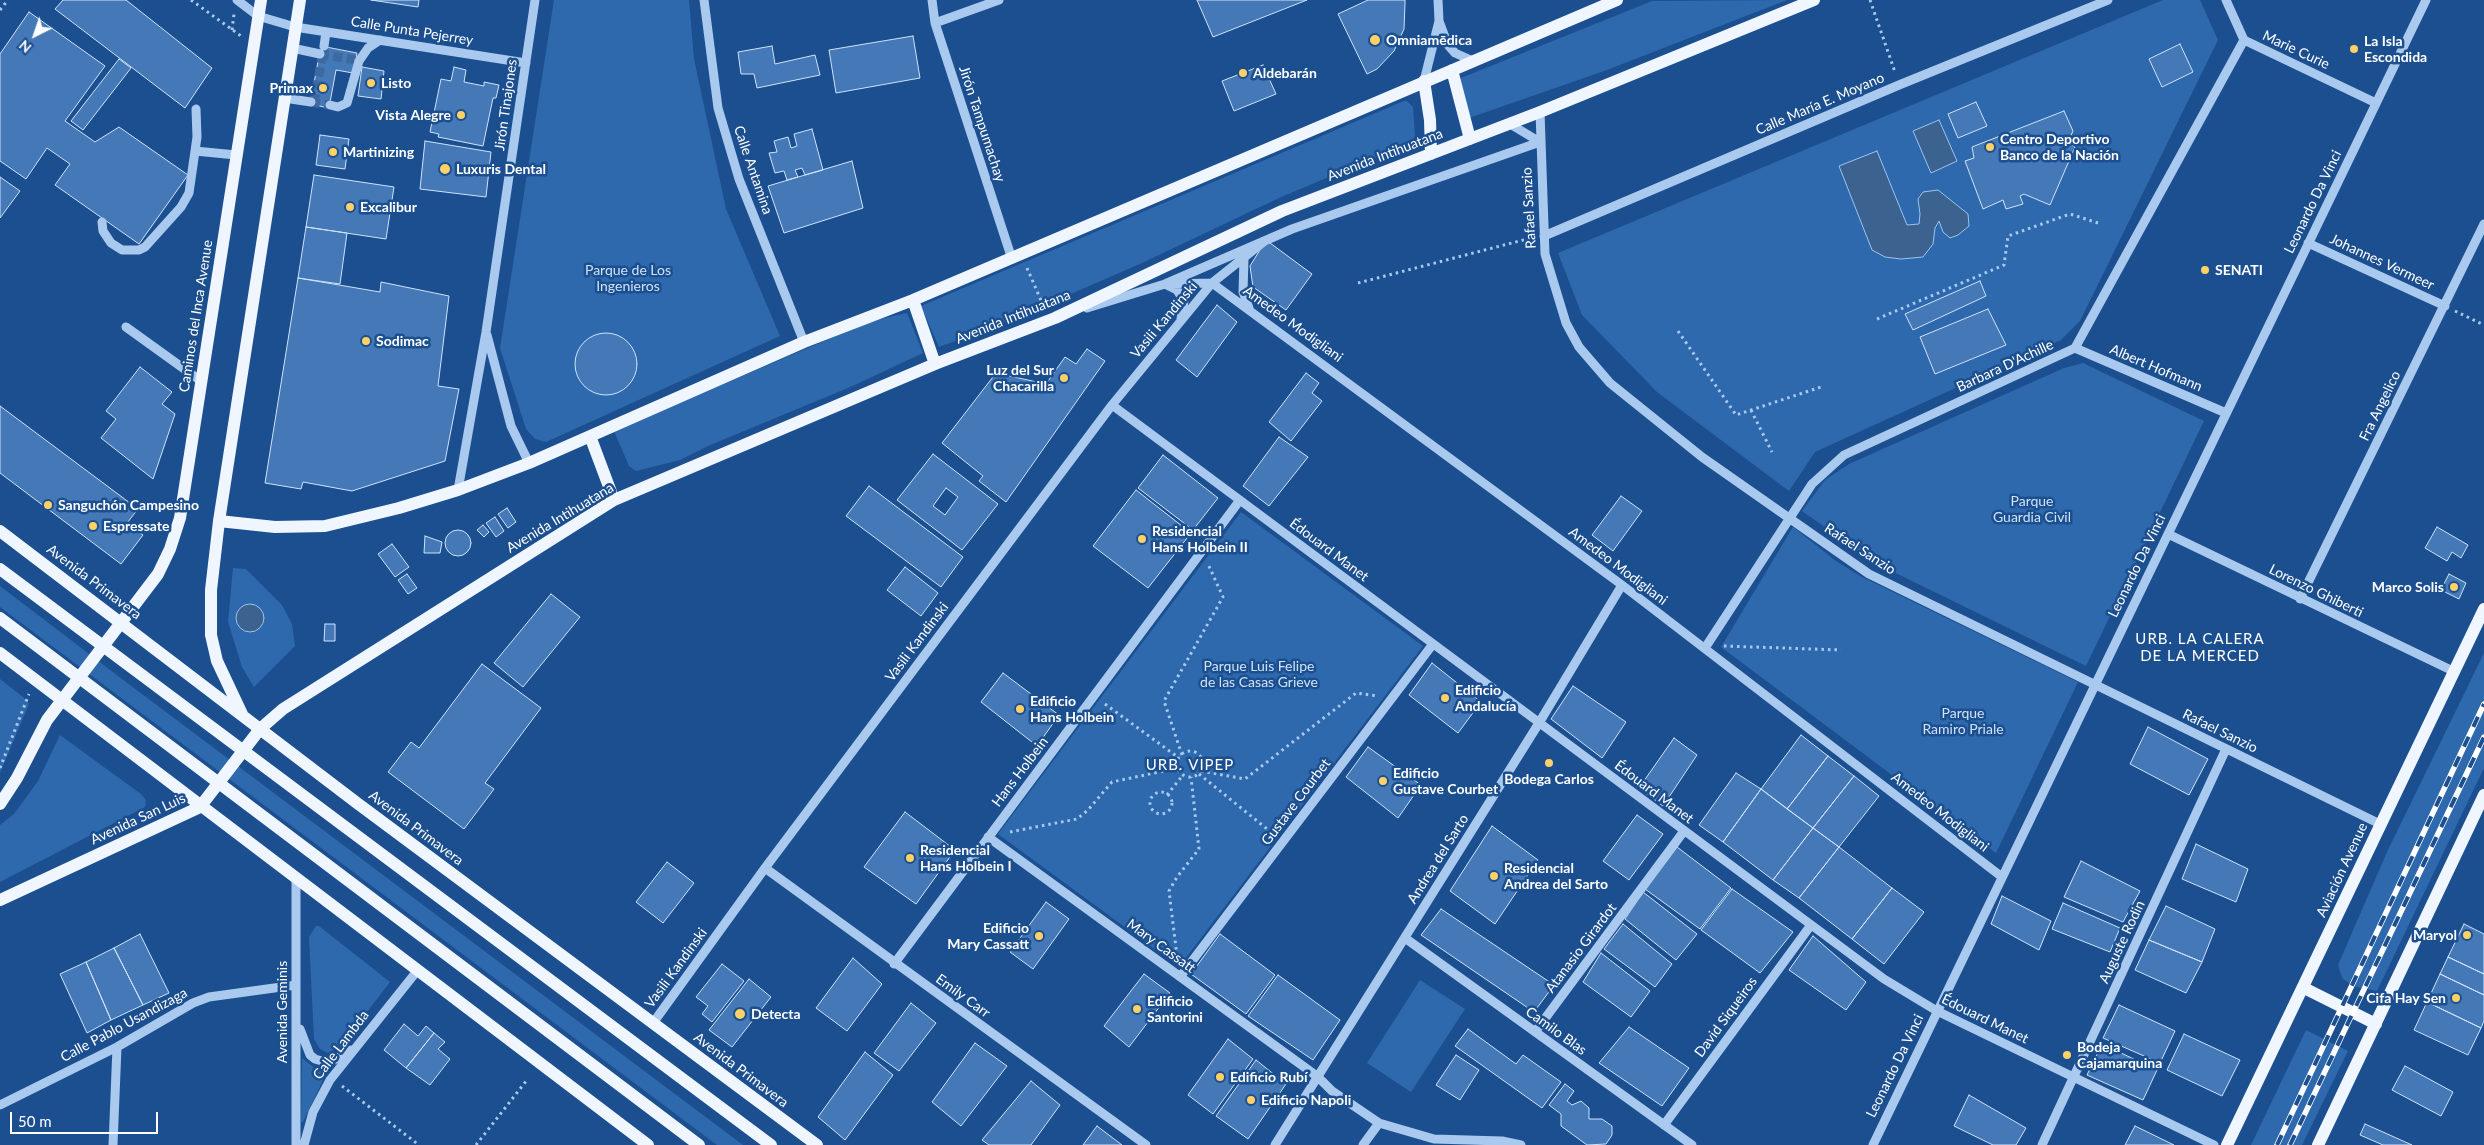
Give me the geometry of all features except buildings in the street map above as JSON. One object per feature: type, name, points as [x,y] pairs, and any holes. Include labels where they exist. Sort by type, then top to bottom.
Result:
[{"type":"main road","name":"Caminos del Inca Avenue","points":[[119,626],[158,574],[178,526],[261,0]]},
{"type":"main road","points":[[243,716],[216,662],[211,635],[210,590],[219,521],[300,0]]},
{"type":"main road","points":[[219,521],[275,527],[325,526],[399,508],[458,490],[529,463],[804,342],[913,300],[1016,254],[1618,0]]},
{"type":"main road","name":"Avenida Intihuatana","points":[[257,733],[311,690],[614,500],[935,364],[1052,319],[1282,211],[1510,124],[1814,0]]},
{"type":"main road","points":[[1452,70],[1470,139]]},
{"type":"main road","points":[[1424,81],[1430,120],[1431,154]]},
{"type":"main road","points":[[913,300],[935,364]]},
{"type":"main road","points":[[590,436],[614,500]]},
{"type":"main road","name":"Avenida Primavera","points":[[0,531],[119,626],[243,716],[257,733],[653,1023],[816,1145]]},
{"type":"main road","points":[[0,569],[771,1145]]},
{"type":"main road","name":"Aviación Avenue","points":[[2227,1145],[2304,988],[2380,824],[2484,609]]},
{"type":"main road","points":[[0,618],[700,1145]]},
{"type":"main road","points":[[0,804],[17,778],[47,720],[119,626]]},
{"type":"main road","points":[[0,653],[38,682],[64,696],[203,802],[296,879],[648,1145]]},
{"type":"main road","name":"Avenida San Luis","points":[[0,900],[203,802],[257,733]]},
{"type":"main road","points":[[2318,1145],[2484,795]]},
{"type":"main road","points":[[2304,988],[2376,1024]]},
{"type":"street","points":[[237,0],[258,16]]},
{"type":"street","name":"Jirón Tinajones","points":[[458,490],[486,332],[535,0]]},
{"type":"street","name":"Calle Antamina","points":[[704,0],[718,108],[739,179],[804,342]]},
{"type":"street","name":"Jirón Tampumachay","points":[[932,0],[934,23],[1016,254]]},
{"type":"street","points":[[934,23],[999,0]]},
{"type":"street","points":[[1424,81],[1439,21],[1438,0]]},
{"type":"street","name":"Calle María E. Moyano","points":[[1544,236],[1899,85],[2108,0]]},
{"type":"street","name":"Marie Curie","points":[[2226,0],[2244,40],[2376,103]]},
{"type":"street","name":"Leonardo Da Vinci","points":[[1873,1145],[2426,0]]},
{"type":"street","name":"Calle Punta Pejerrey","points":[[258,16],[295,27],[526,63]]},
{"type":"street","points":[[1439,21],[1448,45],[1455,53],[1473,61]]},
{"type":"street","points":[[292,48],[322,50],[326,32]]},
{"type":"street","points":[[330,105],[338,107],[346,104],[357,60],[368,48],[380,40]]},
{"type":"street","name":"Barbara D'Achille","points":[[1705,648],[1812,484],[1844,455],[2075,348],[2244,40]]},
{"type":"street","points":[[284,98],[311,102]]},
{"type":"street","points":[[102,222],[103,231],[111,243],[122,250],[139,250],[146,248],[186,201],[197,136],[196,110]]},
{"type":"street","name":"Rafael Sanzio","points":[[1540,112],[1545,254],[1566,324],[1579,347],[1593,366],[1610,383],[1702,457],[1869,574],[2094,686],[2380,824]]},
{"type":"street","points":[[1510,124],[1540,142]]},
{"type":"street","points":[[1052,319],[1165,284],[1266,240],[1540,142]]},
{"type":"street","points":[[195,151],[236,155]]},
{"type":"street","name":"Fra Angelico","points":[[2300,600],[2484,224]]},
{"type":"street","name":"Vasili Kandinski","points":[[653,1023],[765,868],[1112,405],[1212,283],[1266,240]]},
{"type":"street","name":"Johannes Vermeer","points":[[2308,243],[2444,306]]},
{"type":"street","points":[[1244,258],[1243,292],[1249,308]]},
{"type":"street","points":[[1165,284],[1212,283]]},
{"type":"street","name":"Amedeo Modigliani","points":[[1212,283],[1249,308],[1622,585],[2002,877]]},
{"type":"street","points":[[1165,284],[1177,290],[1184,302],[1180,321]]},
{"type":"street","points":[[126,327],[202,381]]},
{"type":"street","name":"Jirón Tinajones","points":[[486,332],[511,426],[529,463]]},
{"type":"street","name":"Albert Hofmann","points":[[2075,348],[2226,413]]},
{"type":"street","name":"Édouard Manet","points":[[1112,405],[1884,980],[1937,1011],[2214,1145]]},
{"type":"street","name":"Hans Holbein","points":[[894,964],[1240,500]]},
{"type":"street","name":"Lorenzo Ghiberti","points":[[2168,534],[2300,600],[2453,671]]},
{"type":"street","name":"Andrea del Sarto","points":[[1275,1145],[1539,723],[1622,585]]},
{"type":"street","name":"Gustave Courbet","points":[[1180,977],[1433,644]]},
{"type":"street","name":"Auguste Rodin","points":[[2042,1145],[2226,750]]},
{"type":"street","name":"Atanasio Girardot","points":[[1535,1032],[1684,831]]},
{"type":"street","name":"Mary Cassatt","points":[[988,837],[1318,1077],[1332,1091],[1379,1123],[1432,1142],[1502,1141],[1521,1145]]},
{"type":"street","name":"Emily Carr","points":[[765,868],[894,964],[1146,1145]]},
{"type":"street","name":"Avenida Geminis","points":[[296,879],[296,1145]]},
{"type":"street","name":"David Siqueiros","points":[[1664,1125],[1810,925]]},
{"type":"street","name":"Camilo Blas","points":[[1405,938],[1692,1145]]},
{"type":"street","name":"Calle Lambda","points":[[304,1145],[313,1112],[330,1080],[417,971]]},
{"type":"street","name":"Calle Pablo Usandizaga","points":[[0,1104],[117,1047],[193,1003],[209,997],[296,985]]},
{"type":"street","points":[[297,1019],[306,1047],[315,1059],[325,1062],[332,1061],[357,1046]]},
{"type":"street","points":[[113,1145],[117,1047]]},
{"type":"street","points":[[1363,1145],[1379,1123]]},
{"type":"path","points":[[0,10],[8,0]]},
{"type":"path","points":[[191,0],[254,45]]},
{"type":"path","points":[[1870,0],[1899,85]]},
{"type":"path","points":[[1877,319],[2004,265],[2008,236],[2070,214],[2098,223]]},
{"type":"path","points":[[1358,283],[1544,236]]},
{"type":"path","points":[[1016,254],[1052,319]]},
{"type":"path","points":[[2444,306],[2484,325]]},
{"type":"path","points":[[1678,331],[1736,415],[1821,387]]},
{"type":"path","points":[[1751,410],[1772,452]]},
{"type":"path","points":[[1201,569],[1207,562],[1222,597],[1164,701],[1180,756],[1178,768],[1182,775],[1191,777],[1200,772],[1245,779],[1356,693],[1380,696],[1374,704]]},
{"type":"path","points":[[1705,648],[1841,650]]},
{"type":"path","points":[[0,768],[27,697],[38,682]]},
{"type":"path","points":[[1102,702],[1180,756]]},
{"type":"path","points":[[1180,756],[1192,752],[1199,755],[1203,763],[1200,772]]},
{"type":"path","points":[[1003,834],[1077,819],[1088,810],[1112,782],[1178,768]]},
{"type":"path","points":[[1200,772],[1274,835],[1280,827]]},
{"type":"path","points":[[1168,795],[1182,775]]},
{"type":"path","points":[[1178,961],[1169,891],[1177,877],[1199,849],[1191,777]]},
{"type":"path","points":[[1162,792],[1168,795],[1172,801],[1170,808],[1165,813],[1154,812],[1150,802],[1153,796],[1162,792]]},
{"type":"path","points":[[1003,834],[1009,826]]},
{"type":"path","points":[[1003,834],[1011,839]]},
{"type":"path","points":[[1178,961],[1184,954]]},
{"type":"path","points":[[1170,956],[1178,961]]},
{"type":"path","points":[[330,1080],[348,1090],[419,1145]]},
{"type":"path","points":[[476,1145],[527,1080]]},
{"type":"green space","name":"Parque de Los Ingenieros","points":[[554,0],[689,0],[694,59],[726,209],[780,336],[546,442],[535,439],[526,429],[500,348]]},
{"type":"green space","points":[[1787,0],[1607,70],[1469,118],[1459,80],[1461,78],[1652,1]]},
{"type":"green space","name":"Centro Deportivo Banco de la Nación","points":[[2163,0],[2200,0],[2218,40],[2080,321],[2061,340],[1815,452],[1789,491],[1657,392],[1582,315],[1558,253]]},
{"type":"green space","points":[[1407,101],[1413,107],[1415,136],[1412,142],[1279,198],[1142,263],[1009,321],[939,347],[921,306]]},
{"type":"green space","points":[[907,313],[923,353],[855,385],[708,446],[680,460],[636,471],[629,466],[614,431],[871,321]]},
{"type":"green space","name":"Parque Guardia Civil","points":[[2083,363],[2204,421],[2086,666],[1877,564],[1802,511],[1825,480],[1849,464],[2064,368]]},
{"type":"green space","name":"Parque Luis Felipe de las Casas Grieve","points":[[1241,512],[1423,646],[1179,967],[998,834]]},
{"type":"green space","name":"Parque Ramiro Priale","points":[[1793,527],[1836,561],[1860,576],[2078,682],[1996,853],[1721,647]]},
{"type":"green space","points":[[233,568],[246,569],[282,605],[292,624],[295,646],[254,687],[242,667],[228,622]]},
{"type":"green space","points":[[0,586],[743,1145],[717,1145],[0,607]]},
{"type":"green space","points":[[2484,653],[2484,768],[2377,991],[2353,986],[2342,978],[2338,965],[2387,852]]},
{"type":"green space","points":[[0,679],[29,704],[0,773]]},
{"type":"green space","points":[[60,735],[141,794],[146,800],[145,807],[0,882],[0,825],[14,814],[38,781]]},
{"type":"green space","points":[[316,926],[319,926],[390,982],[341,1046],[328,1053],[320,1049],[314,1039],[309,937]]},
{"type":"green space","points":[[1420,980],[1465,1009],[1411,1092],[1367,1063]]},
{"type":"green space","points":[[2306,1030],[2348,1051],[2302,1145],[2251,1145]]},
{"type":"green space","points":[[302,1058],[317,1070],[328,1070],[303,1122],[301,1122]]},
{"type":"shaded area","points":[[1939,120],[1957,161],[1931,173],[1913,131]]},
{"type":"shaded area","points":[[1877,151],[1907,225],[1919,224],[1918,199],[1923,192],[1938,190],[1968,214],[1969,226],[1958,235],[1950,238],[1943,232],[1939,221],[1935,228],[1933,244],[1923,257],[1901,259],[1885,257],[1872,250],[1839,166]]},
{"type":"shaded area","points":[[250,604],[260,608],[264,618],[260,628],[250,632],[240,628],[236,618],[240,608]]},
{"type":"tunnel","points":[[314,103],[324,46]]},
{"type":"tunnel","points":[[320,54],[356,60]]},
{"type":"tunnel","points":[[311,102],[330,105]]},
{"type":"railway","points":[[2277,1145],[2484,704]]},
{"type":"railway","points":[[2290,1145],[2484,737]]},
{"type":"place","name":"Omniamēdica","points":[[1375,40]]},
{"type":"place","name":"La Isla Escondida","points":[[2354,49]]},
{"type":"place","name":"Aldebarán","points":[[1243,73]]},
{"type":"place","name":"Listo","points":[[371,83]]},
{"type":"place","name":"Primax","points":[[323,88]]},
{"type":"place","name":"Vista Alegre","points":[[461,115]]},
{"type":"place","name":"Centro Deportivo Banco de la Nación","points":[[1990,147]]},
{"type":"place","name":"Martinizing","points":[[333,152]]},
{"type":"place","name":"Luxuris Dental","points":[[445,169]]},
{"type":"place","name":"Excalibur","points":[[350,207]]},
{"type":"place","name":"SENATI","points":[[2205,270]]},
{"type":"place","name":"Sodimac","points":[[366,341]]},
{"type":"place","name":"Luz del Sur Chacarilla","points":[[1064,378]]},
{"type":"place","name":"Sanguchón Campesino","points":[[48,505]]},
{"type":"place","name":"Espressate","points":[[93,526]]},
{"type":"place","name":"Residencial Hans Holbein II","points":[[1142,539]]},
{"type":"place","name":"Marco Solis","points":[[2454,587]]},
{"type":"place","name":"Edificio Andalucía","points":[[1445,698]]},
{"type":"place","name":"Edificio Hans Holbein","points":[[1020,709]]},
{"type":"place","name":"Bodega Carlos","points":[[1549,763]]},
{"type":"place","name":"Edificio Gustave Courbet","points":[[1383,781]]},
{"type":"place","name":"Residencial Hans Holbein I","points":[[910,858]]},
{"type":"place","name":"Residencial Andrea del Sarto","points":[[1494,876]]},
{"type":"place","name":"Maryol","points":[[2467,935]]},
{"type":"place","name":"Edificio Mary Cassatt","points":[[1039,936]]},
{"type":"place","name":"Cifa Hay Sen","points":[[2456,998]]},
{"type":"place","name":"Edificio Santorini","points":[[1137,1009]]},
{"type":"place","name":"Detecta","points":[[740,1014]]},
{"type":"place","name":"Bodeja Cajamarquina","points":[[2067,1055]]},
{"type":"place","name":"Edificio Rubí","points":[[1220,1077]]},
{"type":"place","name":"Edificio Napoli","points":[[1251,1100]]},
{"type":"district","name":"URB. LA CALERA DE LA MERCED","points":[[2200,648]]},
{"type":"district","name":"URB. VIPEP","points":[[1190,765]]}]
